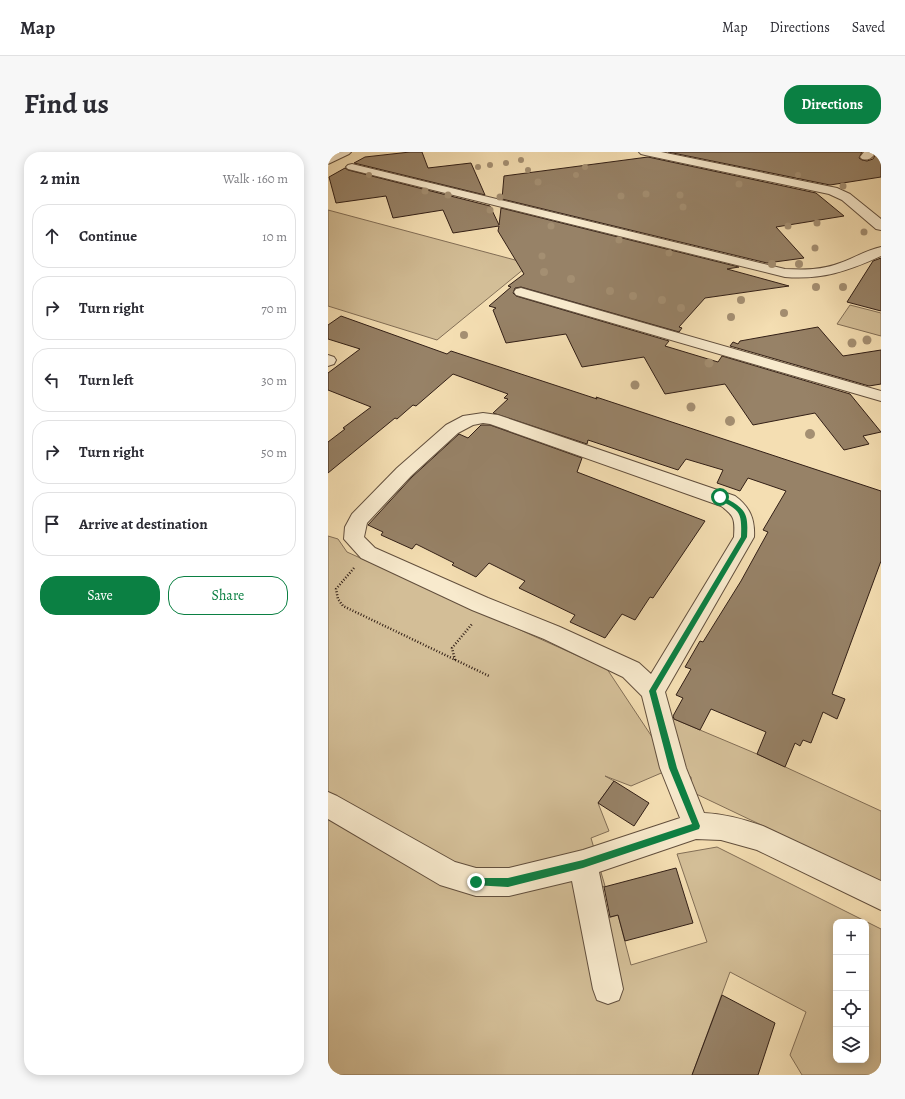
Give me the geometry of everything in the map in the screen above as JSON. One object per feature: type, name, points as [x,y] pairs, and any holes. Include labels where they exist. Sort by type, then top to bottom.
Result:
[{"type":"street","points":[[328,161],[345,152]]},
{"type":"street","points":[[646,152],[833,192],[846,198],[881,226]]},
{"type":"street","points":[[352,168],[785,273],[804,275],[824,274],[881,251]]},
{"type":"street","points":[[521,292],[881,396]]},
{"type":"street","points":[[653,691],[744,537],[745,520],[743,514],[737,507],[728,501],[492,419],[476,419],[463,422],[441,439],[404,472],[362,515],[355,527],[354,535],[357,544],[368,553],[480,604],[552,633],[626,668],[640,678],[653,691],[673,768],[696,826]]},
{"type":"street","points":[[328,805],[450,875],[476,882],[508,882],[583,864],[696,826],[721,827],[750,834],[792,852],[881,896]]},
{"type":"street","points":[[583,864],[608,989]]},
{"type":"path","points":[[368,553],[336,589],[338,599],[343,606],[489,676]]},
{"type":"path","points":[[455,660],[452,648],[473,622],[480,604]]},
{"type":"shaded area","points":[[328,210],[530,264],[437,340],[328,306]]},
{"type":"shaded area","points":[[850,305],[881,313],[881,336],[837,324]]},
{"type":"shaded area","points":[[328,536],[338,539],[347,552],[607,669],[672,767],[662,714],[757,754],[881,811],[881,882],[692,792],[691,777],[673,768],[631,786],[605,776],[614,781],[598,803],[609,831],[591,838],[605,886],[597,889],[604,919],[618,915],[631,965],[707,942],[677,854],[717,847],[861,919],[833,919],[833,1063],[869,1063],[869,923],[881,929],[881,1075],[802,1075],[790,1055],[806,1012],[730,972],[692,1075],[328,1075]]},
{"type":"building","points":[[422,152],[428,168],[471,163],[485,195],[354,163],[365,157]]},
{"type":"building","points":[[668,152],[862,152],[859,158],[867,161],[873,159],[877,152],[881,152],[881,177],[830,185]]},
{"type":"building","points":[[648,157],[816,193],[844,216],[776,227],[804,258],[767,263],[502,199],[504,176]]},
{"type":"building","points":[[345,168],[490,206],[499,225],[501,208],[739,267],[727,269],[789,286],[705,298],[679,327],[682,328],[679,332],[521,287],[515,288],[513,293],[516,296],[669,341],[665,346],[718,362],[722,356],[850,394],[881,432],[863,436],[869,444],[844,450],[815,413],[753,425],[725,384],[665,394],[644,357],[582,367],[566,334],[506,343],[493,310],[496,308],[489,306],[511,287],[508,286],[524,274],[498,231],[499,226],[453,233],[443,210],[393,218],[386,196],[336,203],[329,177]]},
{"type":"building","points":[[881,258],[881,311],[847,302],[873,261]]},
{"type":"building","points":[[341,316],[447,354],[451,351],[881,491],[881,561],[832,694],[845,699],[837,719],[823,712],[811,743],[803,740],[800,746],[795,743],[785,767],[757,754],[766,732],[711,709],[700,730],[674,719],[673,716],[683,698],[676,695],[691,669],[685,667],[700,641],[703,642],[741,581],[768,532],[763,530],[786,491],[748,478],[740,491],[717,483],[723,470],[686,459],[678,470],[588,440],[587,444],[493,413],[508,399],[504,398],[508,394],[453,374],[416,406],[413,405],[397,419],[395,418],[328,473],[328,442],[345,429],[343,428],[371,407],[328,390],[328,373],[360,349],[328,339],[328,325]]},
{"type":"building","points":[[818,327],[843,356],[881,350],[881,384],[869,386],[730,346],[733,342],[738,344],[740,341]]},
{"type":"building","points":[[481,425],[490,425],[582,458],[577,472],[705,521],[653,598],[650,597],[635,620],[622,614],[605,638],[570,622],[575,615],[519,588],[525,581],[489,563],[476,577],[452,565],[454,563],[416,544],[412,549],[381,535],[383,532],[368,525],[412,477],[459,434],[468,438]]},
{"type":"building","points":[[614,781],[649,803],[634,826],[598,803]]},
{"type":"building","points":[[676,868],[693,923],[625,941],[618,915],[610,917],[604,887]]},
{"type":"building","points":[[722,995],[775,1023],[758,1075],[692,1075]]},
{"type":"route","points":[[476,882],[508,882],[583,864],[696,826],[673,768],[653,691],[744,537],[745,520],[743,514],[737,507],[720,497]]}]
